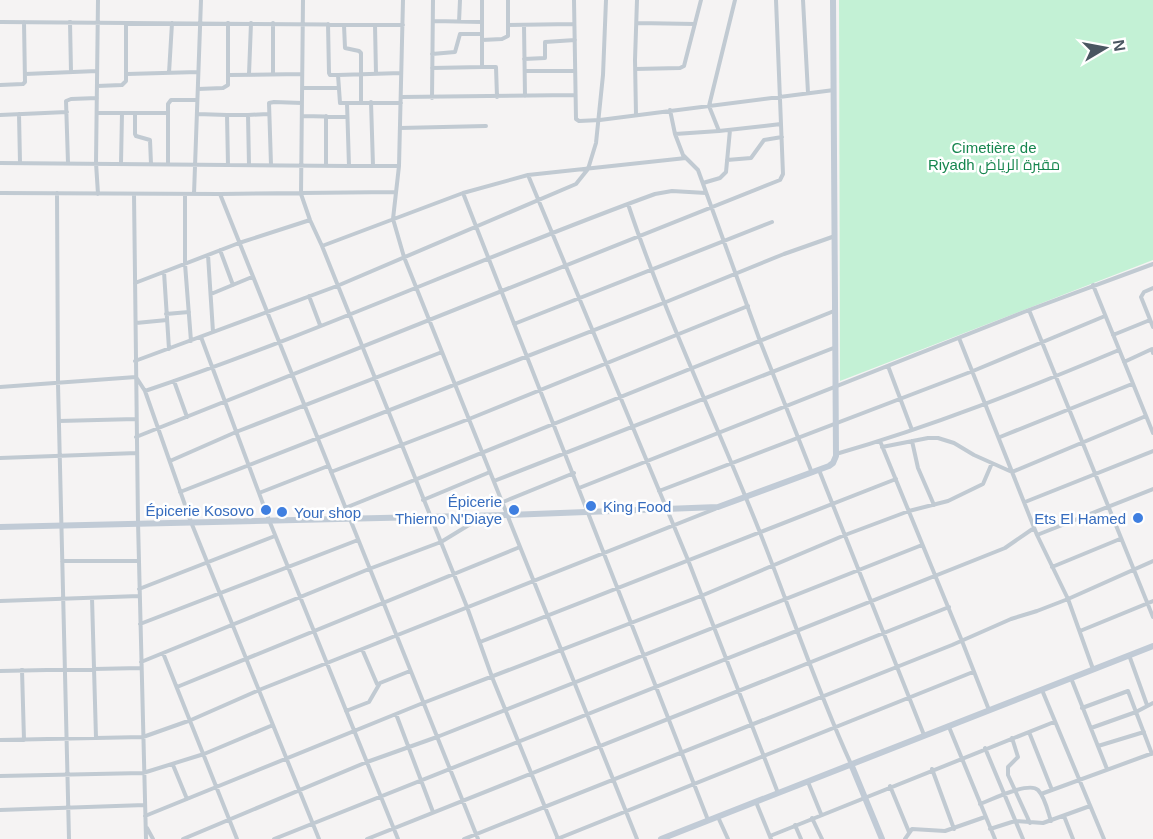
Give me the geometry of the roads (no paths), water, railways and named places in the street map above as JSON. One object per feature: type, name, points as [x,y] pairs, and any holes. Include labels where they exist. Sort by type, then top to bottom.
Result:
[{"type":"street","points":[[98,0],[96,163],[98,194]]},
{"type":"street","points":[[194,194],[201,0]]},
{"type":"street","points":[[303,0],[301,194],[558,839],[974,672]]},
{"type":"street","points":[[403,0],[399,166],[393,219],[404,257],[637,839]]},
{"type":"street","points":[[432,98],[433,0]]},
{"type":"street","points":[[459,21],[460,0]]},
{"type":"street","points":[[482,67],[483,0]]},
{"type":"street","points":[[482,40],[506,38],[508,0]]},
{"type":"street","points":[[574,0],[574,71],[576,119],[579,121],[834,90]]},
{"type":"street","points":[[135,361],[338,286],[571,187],[588,169],[594,155],[600,120],[606,0]]},
{"type":"street","points":[[636,115],[637,0]]},
{"type":"street","points":[[635,69],[682,67],[701,0]]},
{"type":"street","points":[[719,131],[710,106],[735,0]]},
{"type":"street","points":[[136,437],[783,178],[776,0]]},
{"type":"street","points":[[803,0],[808,93]]},
{"type":"street","points":[[0,740],[143,737],[191,720],[259,690],[718,507],[833,464],[836,454],[836,236],[833,0]]},
{"type":"street","points":[[433,21],[482,22]]},
{"type":"street","points":[[0,22],[200,22],[403,26]]},
{"type":"street","points":[[0,84],[23,84],[25,82],[24,22]]},
{"type":"street","points":[[70,22],[71,72]]},
{"type":"street","points":[[97,86],[122,85],[126,81],[126,23]]},
{"type":"street","points":[[170,72],[172,23]]},
{"type":"street","points":[[198,89],[227,87],[229,75],[228,23]]},
{"type":"street","points":[[249,74],[251,23]]},
{"type":"street","points":[[273,23],[273,74]]},
{"type":"street","points":[[637,23],[695,24]]},
{"type":"street","points":[[328,24],[330,75],[401,73]]},
{"type":"street","points":[[508,25],[574,24]]},
{"type":"street","points":[[344,25],[345,48],[360,51],[361,102]]},
{"type":"street","points":[[375,25],[376,74]]},
{"type":"street","points":[[524,25],[525,96]]},
{"type":"street","points":[[432,54],[455,52],[460,34],[482,34]]},
{"type":"street","points":[[524,59],[545,58],[545,42],[575,40]]},
{"type":"street","points":[[432,68],[495,67],[497,97]]},
{"type":"street","points":[[25,74],[97,71]]},
{"type":"street","points":[[525,71],[574,71]]},
{"type":"street","points":[[127,74],[198,72]]},
{"type":"street","points":[[229,75],[302,74]]},
{"type":"street","points":[[338,75],[339,101],[401,103]]},
{"type":"street","points":[[302,88],[338,88]]},
{"type":"street","points":[[401,97],[575,95]]},
{"type":"street","points":[[68,163],[66,101],[97,98]]},
{"type":"street","points":[[168,164],[168,104],[171,100],[197,100]]},
{"type":"street","points":[[271,165],[269,104],[271,102],[302,103]]},
{"type":"street","points":[[371,102],[373,166]]},
{"type":"street","points":[[347,103],[349,166]]},
{"type":"street","points":[[670,110],[675,134],[686,158],[696,166],[703,183],[760,341],[812,473]]},
{"type":"street","points":[[0,115],[66,112]]},
{"type":"street","points":[[97,113],[168,113]]},
{"type":"street","points":[[121,163],[122,113]]},
{"type":"street","points":[[135,113],[135,134],[150,140],[151,164]]},
{"type":"street","points":[[20,114],[20,163]]},
{"type":"street","points":[[196,114],[268,114]]},
{"type":"street","points":[[227,115],[228,165]]},
{"type":"street","points":[[248,115],[249,165]]},
{"type":"street","points":[[302,116],[347,117]]},
{"type":"street","points":[[326,116],[326,166]]},
{"type":"street","points":[[675,134],[782,124]]},
{"type":"street","points":[[400,128],[486,126]]},
{"type":"street","points":[[703,183],[724,176],[730,130]]},
{"type":"street","points":[[727,160],[751,158],[764,140],[782,137]]},
{"type":"street","points":[[322,246],[463,193],[528,175],[686,158]]},
{"type":"street","points":[[0,163],[399,166]]},
{"type":"street","points":[[528,175],[688,560],[778,793]]},
{"type":"street","points":[[145,391],[279,342],[628,204],[672,191],[706,193]]},
{"type":"street","points":[[0,193],[395,192]]},
{"type":"street","points":[[57,193],[58,384],[69,839]]},
{"type":"street","points":[[463,193],[708,820]]},
{"type":"street","points":[[134,194],[136,437],[146,839]]},
{"type":"street","points":[[184,194],[185,264],[191,341]]},
{"type":"street","points":[[220,194],[477,837]]},
{"type":"street","points":[[628,204],[835,727],[866,796],[882,839]]},
{"type":"street","points":[[135,283],[239,243],[310,220]]},
{"type":"street","points":[[514,324],[772,222]]},
{"type":"street","points":[[180,492],[836,236]]},
{"type":"street","points":[[220,250],[232,285]]},
{"type":"street","points":[[208,255],[213,332]]},
{"type":"street","points":[[579,488],[1093,285],[1153,264]]},
{"type":"street","points":[[164,272],[169,349]]},
{"type":"street","points":[[211,294],[252,277]]},
{"type":"street","points":[[1093,285],[1132,384],[1151,423],[1153,433]]},
{"type":"street","points":[[1153,288],[1144,292],[1141,297],[1153,327]]},
{"type":"street","points":[[309,296],[320,325]]},
{"type":"street","points":[[331,472],[748,306]]},
{"type":"street","points":[[345,508],[835,310]]},
{"type":"street","points":[[1029,310],[1153,617]]},
{"type":"street","points":[[166,314],[189,312]]},
{"type":"street","points":[[659,492],[798,436],[973,371],[1106,316]]},
{"type":"street","points":[[135,323],[167,320]]},
{"type":"street","points":[[1113,335],[1150,320]]},
{"type":"street","points":[[201,337],[275,536],[398,839]]},
{"type":"street","points":[[959,338],[1034,528],[1068,599],[1094,669]]},
{"type":"street","points":[[494,481],[836,347]]},
{"type":"street","points":[[836,454],[986,404],[1119,350]]},
{"type":"street","points":[[1124,362],[1153,350]]},
{"type":"street","points":[[170,461],[236,432],[442,351]]},
{"type":"street","points":[[888,366],[912,430]]},
{"type":"street","points":[[0,387],[136,377]]},
{"type":"street","points":[[136,377],[145,391],[191,522],[319,839]]},
{"type":"street","points":[[174,381],[187,417]]},
{"type":"street","points":[[999,437],[1132,384]]},
{"type":"street","points":[[882,447],[938,438],[1012,472],[1146,416]]},
{"type":"street","points":[[59,421],[136,418]]},
{"type":"street","points":[[880,441],[949,607],[989,711]]},
{"type":"street","points":[[912,441],[918,468],[934,505]]},
{"type":"street","points":[[1025,502],[1153,452]]},
{"type":"street","points":[[0,458],[137,453]]},
{"type":"street","points":[[145,816],[423,703],[701,596],[845,535],[909,511],[955,498],[981,485],[992,463]]},
{"type":"street","points":[[259,493],[328,466]]},
{"type":"street","points":[[819,470],[925,736]]},
{"type":"street","points":[[423,500],[490,472]]},
{"type":"street","points":[[503,502],[574,473]]},
{"type":"street","points":[[480,642],[896,479]]},
{"type":"street","points":[[1037,535],[1153,489]]},
{"type":"street","points":[[0,527],[589,513],[718,507]]},
{"type":"street","points":[[0,671],[94,669],[141,665],[163,653],[441,542],[484,515]]},
{"type":"street","points":[[274,839],[1005,548],[1034,528]]},
{"type":"street","points":[[139,589],[275,536]]},
{"type":"street","points":[[1051,567],[1120,539]]},
{"type":"street","points":[[140,624],[358,540]]},
{"type":"street","points":[[183,839],[299,789],[437,737],[922,544]]},
{"type":"street","points":[[177,687],[520,546]]},
{"type":"street","points":[[62,561],[139,561]]},
{"type":"street","points":[[464,839],[477,837],[545,807],[962,641],[1011,619],[1068,599],[1153,561]]},
{"type":"street","points":[[0,601],[139,596]]},
{"type":"street","points":[[92,598],[96,738]]},
{"type":"street","points":[[1080,631],[1153,601]]},
{"type":"street","points":[[367,839],[949,607]]},
{"type":"street","points":[[663,839],[1153,646]]},
{"type":"street","points":[[362,649],[377,685]]},
{"type":"street","points":[[163,653],[237,839]]},
{"type":"street","points":[[1129,655],[1147,705]]},
{"type":"street","points":[[22,670],[24,740]]},
{"type":"street","points":[[346,711],[369,702],[377,685],[410,671]]},
{"type":"street","points":[[1071,678],[1107,769]]},
{"type":"street","points":[[1042,690],[1104,839]]},
{"type":"street","points":[[1041,794],[1153,754],[1128,691],[1082,708]]},
{"type":"street","points":[[1091,728],[1136,712],[1153,703]]},
{"type":"street","points":[[396,714],[433,812]]},
{"type":"street","points":[[756,802],[770,837],[961,757],[1054,722]]},
{"type":"street","points":[[0,776],[143,773],[204,754],[273,725]]},
{"type":"street","points":[[949,727],[994,839]]},
{"type":"street","points":[[1029,732],[1052,790]]},
{"type":"street","points":[[1098,746],[1144,732]]},
{"type":"street","points":[[1012,738],[1018,757],[1008,770],[1030,823]]},
{"type":"street","points":[[985,748],[1023,839]]},
{"type":"street","points":[[173,765],[187,799]]},
{"type":"street","points":[[932,770],[954,828]]},
{"type":"street","points":[[807,781],[821,814]]},
{"type":"street","points":[[890,786],[909,832]]},
{"type":"street","points":[[980,804],[1004,794],[1033,788],[1041,794],[1051,821]]},
{"type":"street","points":[[0,810],[145,805]]},
{"type":"street","points":[[990,829],[1015,821],[1039,824],[1090,806]]},
{"type":"street","points":[[718,816],[728,839]]},
{"type":"street","points":[[1064,816],[1073,839]]},
{"type":"street","points":[[905,839],[909,832],[917,828],[930,831],[954,828],[986,817]]},
{"type":"street","points":[[812,818],[822,839]]},
{"type":"street","points":[[795,825],[801,839]]},
{"type":"street","points":[[146,827],[153,839]]},
{"type":"place","name":"King Food","points":[[591,506]]},
{"type":"place","name":"Épicerie Kosovo","points":[[266,510]]},
{"type":"place","name":"Épicerie Thierno N'Diaye","points":[[514,510]]},
{"type":"place","name":"Your shop","points":[[282,512]]},
{"type":"place","name":"Ets El Hamed","points":[[1138,518]]},
{"type":"park label","name":"Cimetière de Riyadh مقبرة الرياض","points":[[994,156]]}]
